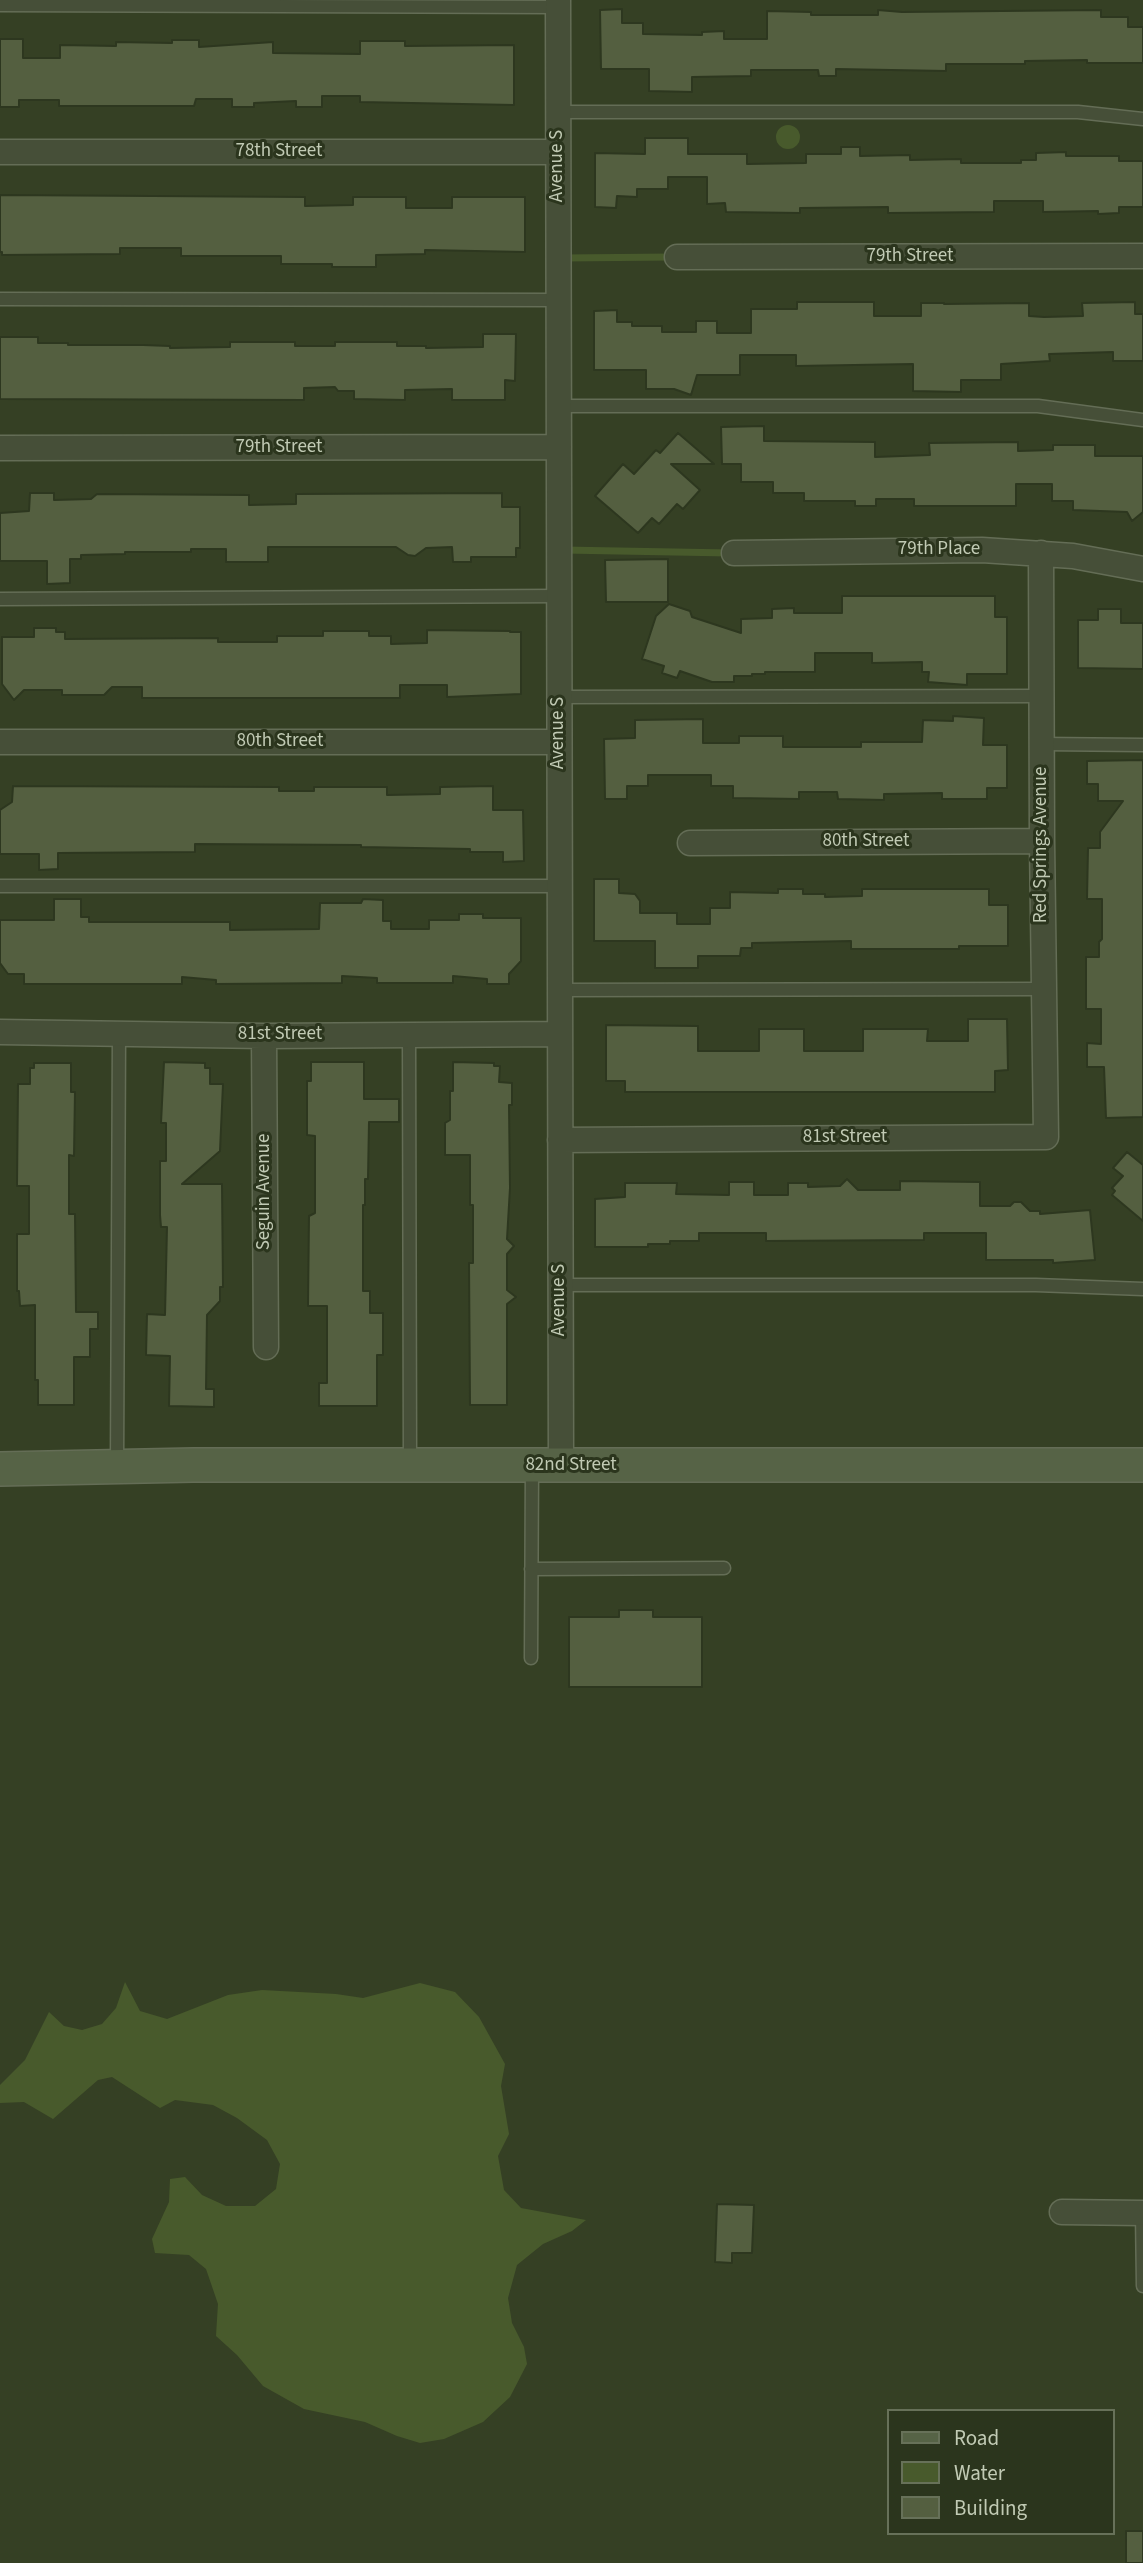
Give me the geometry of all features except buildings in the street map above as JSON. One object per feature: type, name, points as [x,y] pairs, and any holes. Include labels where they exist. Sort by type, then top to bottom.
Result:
[{"type":"main road","name":"82nd Street","points":[[0,1469],[117,1466],[1143,1465]]},
{"type":"street","name":"Avenue S","points":[[546,1466],[560,1285],[558,3]]},
{"type":"street","name":"78th Street","points":[[0,152],[558,152]]},
{"type":"street","name":"79th Street","points":[[677,257],[1143,256]]},
{"type":"street","name":"79th Street","points":[[0,448],[559,447]]},
{"type":"street","name":"79th Place","points":[[734,553],[982,550],[1073,556],[1143,569]]},
{"type":"street","name":"Red Springs Avenue","points":[[1041,553],[1046,1137]]},
{"type":"street","name":"80th Street","points":[[0,742],[559,742]]},
{"type":"street","name":"80th Street","points":[[690,843],[1042,841]]},
{"type":"street","name":"81st Street","points":[[0,1032],[264,1036],[560,1034]]},
{"type":"street","name":"Seguin Avenue","points":[[264,1036],[266,1347]]},
{"type":"street","name":"81st Street","points":[[560,1140],[1046,1137]]},
{"type":"street","points":[[1062,2212],[1143,2213]]},
{"type":"lane","points":[[0,5],[558,3]]},
{"type":"lane","points":[[558,112],[1078,112],[1143,119]]},
{"type":"lane","points":[[0,299],[558,300]]},
{"type":"lane","points":[[559,406],[1038,406],[1143,420]]},
{"type":"lane","points":[[0,599],[559,596]]},
{"type":"lane","points":[[559,697],[1042,696]]},
{"type":"lane","points":[[1042,744],[1143,746]]},
{"type":"lane","points":[[0,886],[559,886]]},
{"type":"lane","points":[[559,990],[1043,989]]},
{"type":"lane","points":[[117,1466],[119,1034]]},
{"type":"lane","points":[[408,1035],[410,1466]]},
{"type":"lane","points":[[560,1285],[1036,1284],[1143,1289]]},
{"type":"lane","points":[[531,1658],[531,1569],[546,1466]]},
{"type":"lane","points":[[531,1569],[724,1568]]},
{"type":"lane","points":[[1143,2213],[1143,2286]]},
{"type":"water","points":[[788,125],[799,132],[800,137],[793,148],[788,149],[777,142],[776,137],[783,126]]},
{"type":"water","points":[[125,1982],[140,2011],[167,2019],[228,1995],[262,1990],[363,1998],[420,1983],[455,1992],[479,2017],[505,2064],[501,2086],[509,2134],[498,2156],[504,2190],[521,2208],[586,2220],[572,2231],[543,2244],[517,2265],[508,2298],[512,2323],[524,2347],[527,2364],[510,2397],[483,2422],[444,2439],[420,2443],[365,2422],[304,2409],[263,2386],[237,2355],[216,2336],[218,2304],[206,2269],[189,2255],[155,2253],[152,2239],[169,2202],[170,2179],[185,2177],[202,2195],[226,2206],[255,2206],[276,2189],[280,2164],[267,2140],[237,2118],[213,2105],[175,2100],[160,2108],[112,2077],[98,2080],[53,2119],[24,2102],[0,2103],[0,2085],[25,2060],[49,2012],[64,2026],[82,2030],[102,2024],[116,2008]]},
{"type":"waterway","points":[[563,258],[673,257]]},
{"type":"waterway","points":[[563,550],[730,553]]}]
